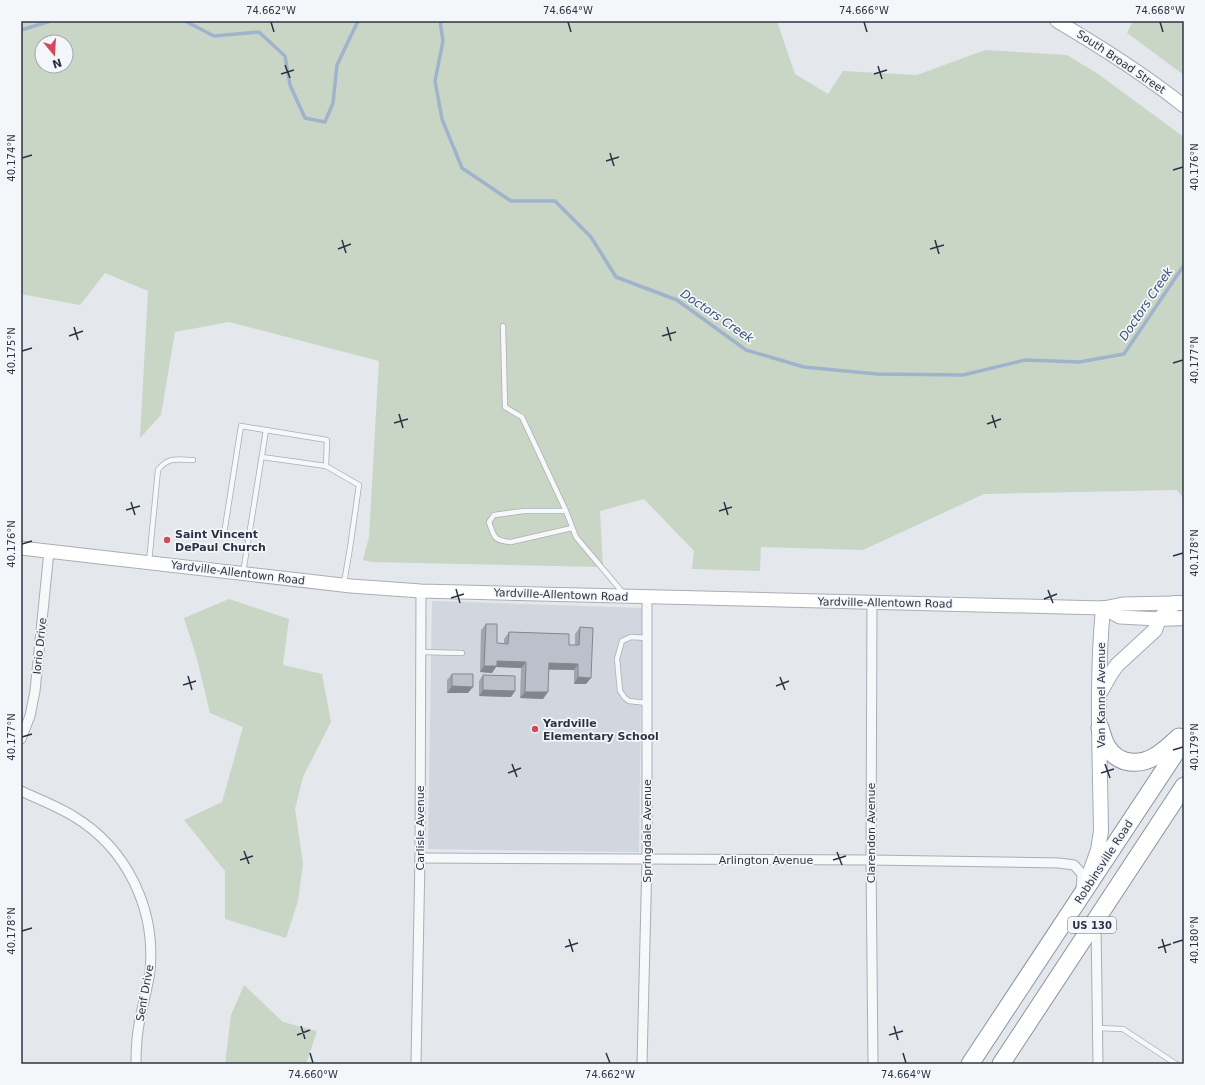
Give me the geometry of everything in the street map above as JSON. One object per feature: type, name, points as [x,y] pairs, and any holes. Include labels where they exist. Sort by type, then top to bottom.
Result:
[{"type":"highway","points":[[1100,728],[1107,748],[1122,760],[1132,763],[1142,763],[1152,759],[1184,732]]},
{"type":"highway","name":"Robbinsville Road","points":[[970,1064],[1184,740]]},
{"type":"highway","name":"US 130","points":[[1001,1064],[1184,786]]},
{"type":"main road","name":"South Broad Street","points":[[1057,21],[1122,61],[1184,106]]},
{"type":"main road","name":"Yardville-Allentown Road","points":[[21,548],[343,585],[421,591],[1103,608],[1123,604],[1180,603]]},
{"type":"main road","points":[[1100,693],[1117,665],[1155,630],[1159,619],[1180,603]]},
{"type":"main road","name":"Yardville-Allentown Road","points":[[1103,608],[1120,617],[1159,619],[1184,618]]},
{"type":"main road","name":"Van Kannel Avenue","points":[[1079,899],[1095,861],[1101,832],[1100,693],[1101,629],[1103,608]]},
{"type":"street","name":"Iorio Drive","points":[[21,740],[30,716],[35,691],[49,551]]},
{"type":"street","name":"Carlisle Avenue","points":[[416,1064],[420,858],[421,591]]},
{"type":"street","name":"Springdale Avenue","points":[[642,1064],[647,859],[648,597]]},
{"type":"street","name":"Clarendon Avenue","points":[[872,603],[871,860],[873,1064]]},
{"type":"street","name":"Senf Drive","points":[[21,791],[73,816],[91,828],[118,855],[138,888],[148,922],[151,950],[150,972],[140,1020],[136,1050],[136,1064]]},
{"type":"street","name":"Arlington Avenue","points":[[420,858],[1059,862],[1074,865],[1082,874],[1082,886],[1079,899]]},
{"type":"street","points":[[1096,920],[1098,1064]]},
{"type":"lane","points":[[503,326],[505,407],[522,417],[566,511],[576,537],[627,597]]},
{"type":"lane","points":[[249,538],[224,534],[241,426],[327,440],[326,466]]},
{"type":"lane","points":[[242,574],[266,430]]},
{"type":"lane","points":[[262,457],[326,466],[359,485],[343,585]]},
{"type":"lane","points":[[149,563],[158,470],[169,460],[193,460]]},
{"type":"lane","points":[[566,511],[524,511],[494,515],[489,522],[492,533],[502,542],[512,542],[572,528]]},
{"type":"lane","points":[[647,703],[629,701],[620,691],[617,659],[622,641],[631,637],[648,638]]},
{"type":"lane","points":[[421,652],[462,653]]},
{"type":"lane","points":[[1097,1028],[1123,1029],[1176,1064]]},
{"type":"shaded area","name":"Yardville Elementary School","points":[[432,601],[642,608],[639,852],[428,849]]},
{"type":"green space","points":[[21,21],[777,21],[795,74],[828,94],[843,71],[917,75],[985,50],[1067,55],[1098,74],[1184,137],[1184,499],[1177,490],[984,494],[863,550],[761,547],[760,571],[692,569],[694,551],[644,499],[600,511],[603,567],[372,562],[363,560],[369,537],[379,361],[229,322],[175,332],[161,415],[140,438],[148,291],[105,273],[80,305],[21,294]]},
{"type":"green space","points":[[1133,21],[1184,21],[1184,75],[1127,33]]},
{"type":"green space","points":[[229,599],[289,619],[283,665],[322,674],[331,722],[303,777],[295,809],[303,863],[298,901],[286,938],[225,919],[225,871],[184,820],[222,802],[243,727],[210,713],[197,659],[184,618]]},
{"type":"green space","points":[[244,985],[283,1022],[317,1031],[306,1064],[225,1064],[231,1015]]},
{"type":"building","points":[[486,624],[497,624],[497,643],[508,644],[509,632],[569,634],[569,645],[579,645],[580,627],[593,628],[591,678],[578,677],[578,664],[549,663],[548,692],[525,692],[526,662],[497,661],[497,666],[484,666]]},
{"type":"building","points":[[452,674],[473,674],[473,687],[452,686]]},
{"type":"building","points":[[483,675],[515,676],[515,691],[483,690]]},
{"type":"waterway","name":"Doctors Creek","points":[[21,30],[51,21]]},
{"type":"waterway","name":"Doctors Creek","points":[[185,21],[214,36],[259,32],[285,56],[290,85],[305,118],[325,122],[333,103],[337,65],[359,21]]},
{"type":"waterway","name":"Doctors Creek","points":[[440,21],[443,41],[435,81],[442,119],[462,168],[511,201],[555,201],[591,237],[616,277],[677,300],[746,350],[804,367],[877,374],[963,375],[1025,360],[1079,362],[1124,354],[1184,265]]},
{"type":"place","name":"Saint Vincent DePaul Church","points":[[167,540]]},
{"type":"place","name":"Yardville Elementary School","points":[[535,729]]}]
